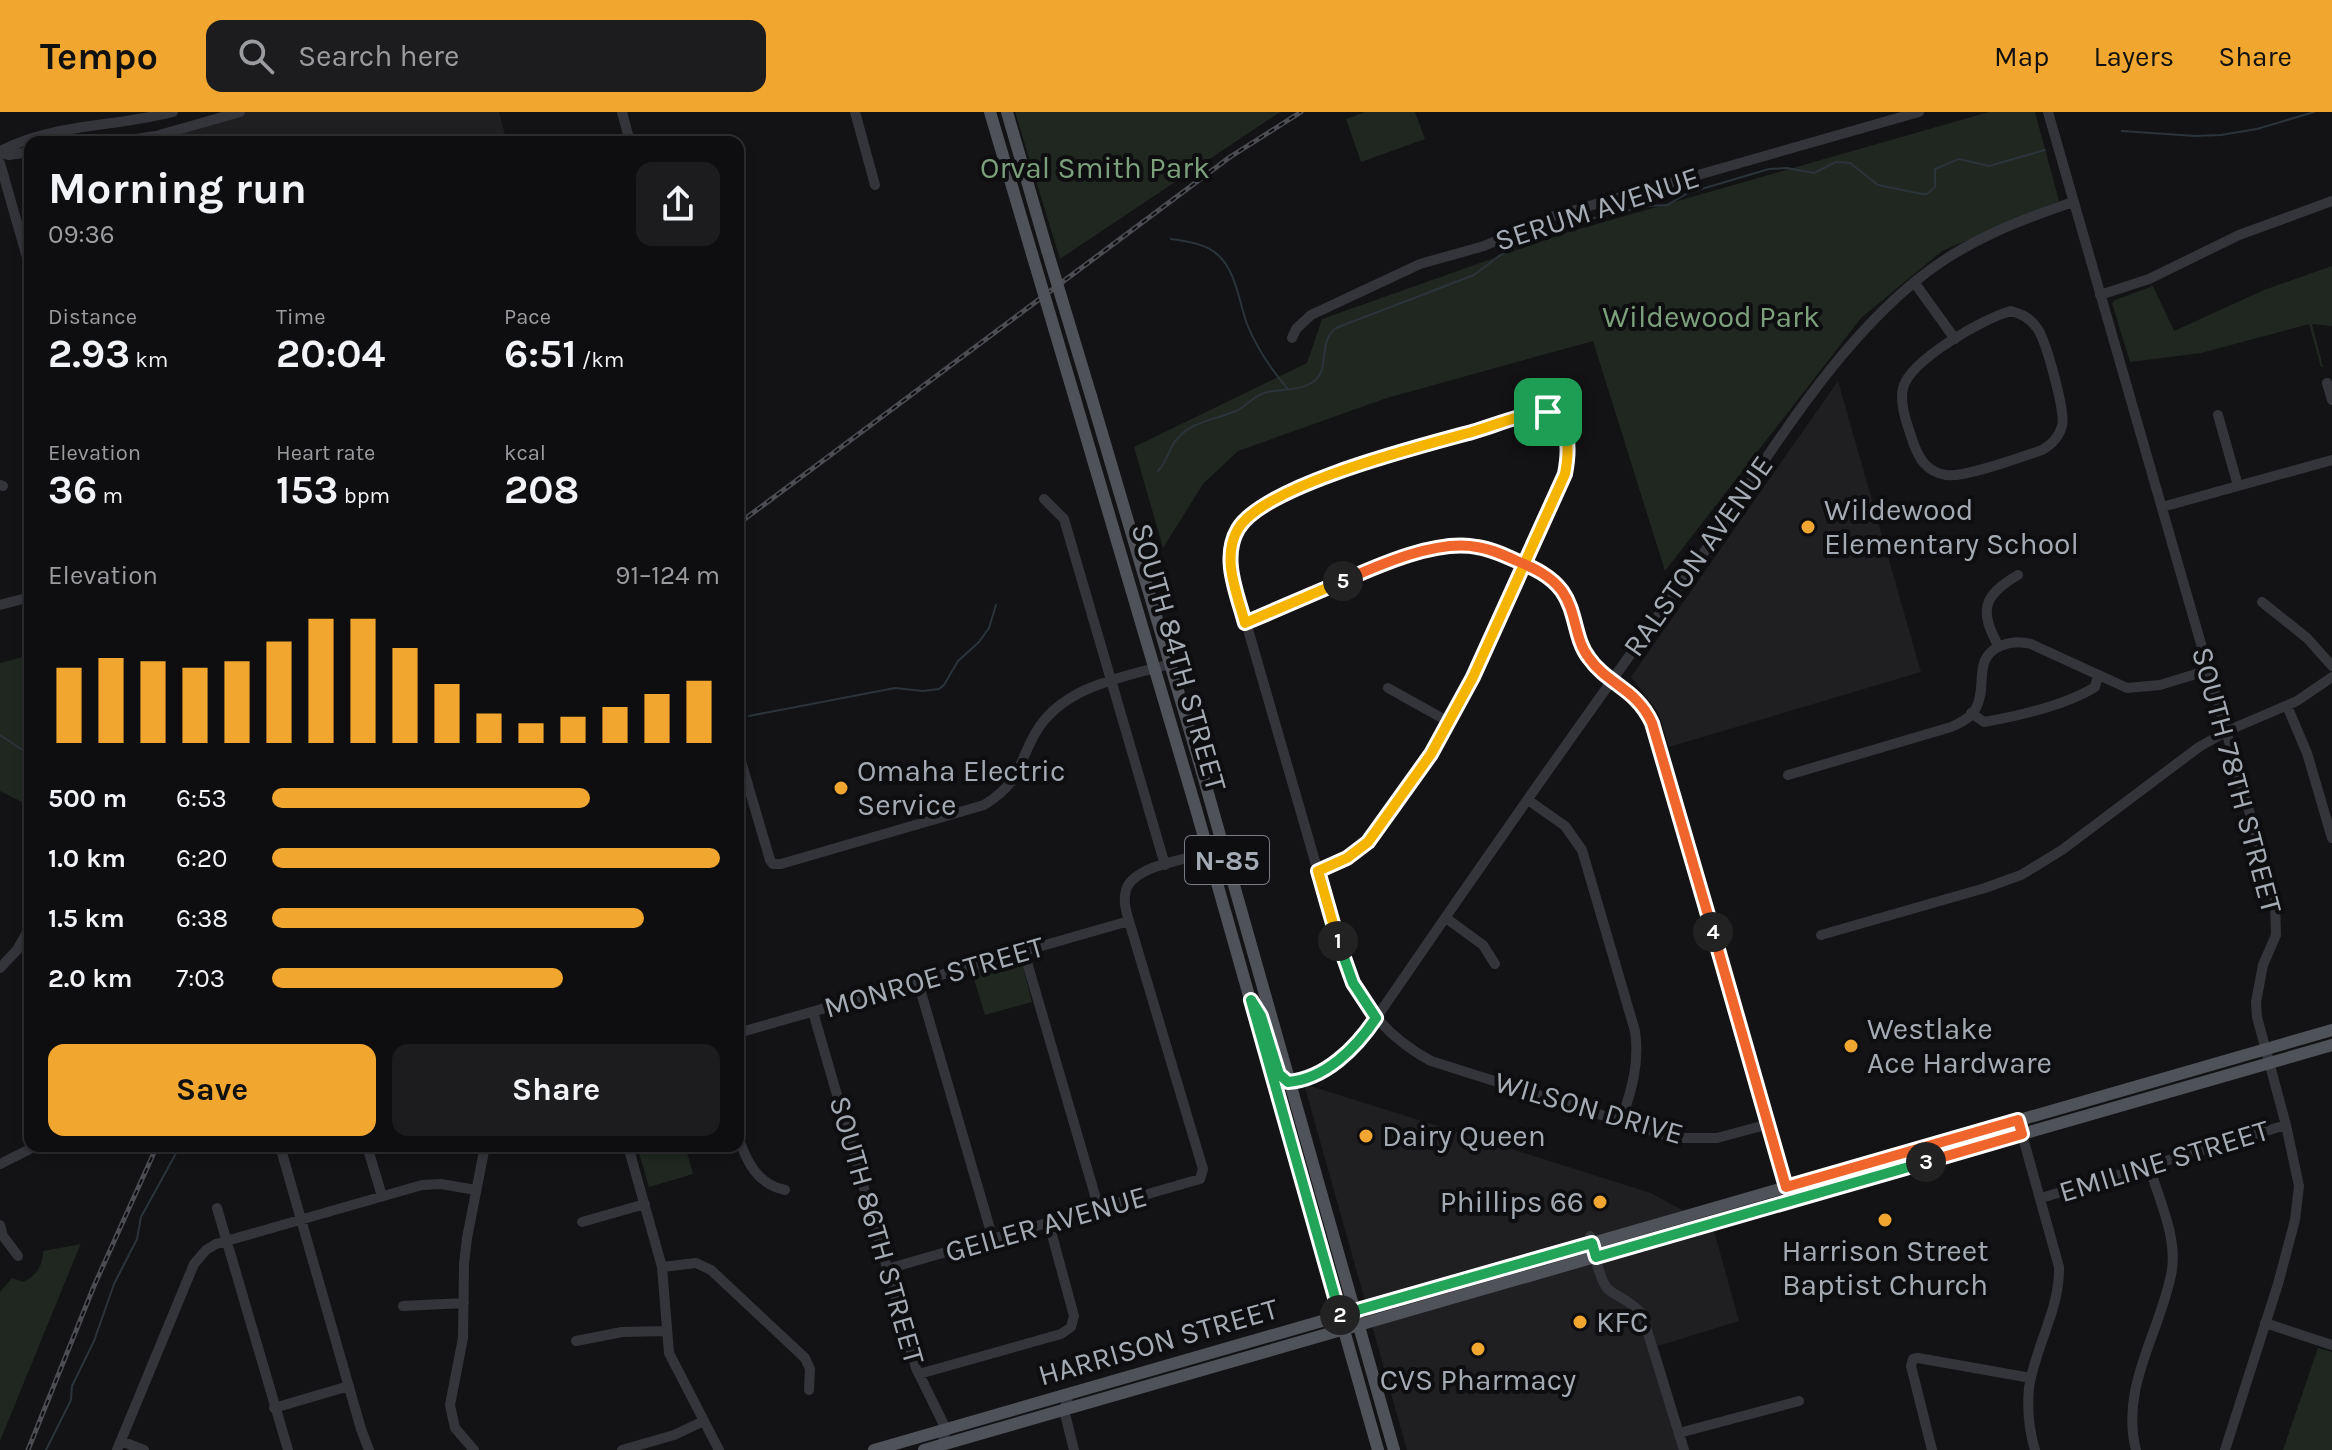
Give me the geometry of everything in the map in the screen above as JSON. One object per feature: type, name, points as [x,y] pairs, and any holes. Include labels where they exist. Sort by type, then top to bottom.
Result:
[{"type":"main road","name":"SOUTH 84TH STREET","points":[[990,112],[1209,853],[1378,1450]]},
{"type":"main road","name":"SOUTH 84TH STREET","points":[[1007,112],[1170,664],[1394,1450]]},
{"type":"main road","points":[[1251,1000],[1261,1016],[1279,1074],[1291,1083]]},
{"type":"main road","name":"HARRISON STREET","points":[[874,1450],[1069,1394],[1342,1323],[1360,1326],[2022,1134],[2267,1056],[2332,1030]]},
{"type":"main road","name":"HARRISON STREET","points":[[924,1450],[1064,1410],[1342,1323],[1356,1312],[1591,1240],[2018,1120],[2267,1056],[2332,1045]]},
{"type":"street","points":[[43,136],[57,131],[129,122],[173,112]]},
{"type":"street","points":[[156,136],[240,112]]},
{"type":"street","points":[[622,112],[628,136]]},
{"type":"street","points":[[855,112],[875,185]]},
{"type":"street","name":"SERUM AVENUE","points":[[1292,338],[1296,329],[1311,315],[1420,264],[1484,246],[1554,216],[1919,112]]},
{"type":"street","name":"SOUTH 78TH STREET","points":[[2048,112],[2275,901],[2276,935],[2263,965],[2256,1002],[2298,1175],[2297,1209],[2278,1284],[2225,1450]]},
{"type":"street","points":[[0,152],[24,143]]},
{"type":"street","points":[[0,152],[9,155],[24,153]]},
{"type":"street","points":[[0,163],[24,247]]},
{"type":"street","points":[[2100,295],[2149,279],[2239,235],[2332,201]]},
{"type":"street","name":"RALSTON AVENUE","points":[[1291,1083],[1321,1071],[1349,1052],[1376,1018],[1715,538],[1758,469],[1855,338],[1914,282],[1971,244],[2016,221],[2073,202]]},
{"type":"street","points":[[1914,282],[1955,339]]},
{"type":"street","points":[[2011,311],[2025,315],[2031,321],[2040,334],[2063,412],[2061,429],[2051,444],[2042,450],[1958,475],[1935,472],[1921,461],[1902,402],[1904,384],[1913,369],[1955,339],[1989,317],[2011,311]]},
{"type":"street","points":[[2327,383],[2332,400]]},
{"type":"street","name":"WILSON DRIVE","points":[[1525,564],[1565,474],[1566,437],[1558,417],[1548,412],[1345,470],[1262,505],[1237,530],[1230,565],[1347,971],[1376,1018],[1395,1038],[1431,1061],[1660,1135],[1688,1140],[1717,1138],[1769,1124]]},
{"type":"street","points":[[2218,415],[2238,486]]},
{"type":"street","points":[[2162,507],[2332,460]]},
{"type":"street","points":[[1044,499],[1064,519],[1165,865]]},
{"type":"street","points":[[1245,623],[1360,573],[1440,547],[1477,547],[1525,564],[1547,577],[1562,592],[1573,611],[1582,648],[1595,665],[1635,697],[1652,723],[1790,1201]]},
{"type":"street","points":[[1318,871],[1347,858],[1368,842],[1410,786],[1449,722],[1525,564]]},
{"type":"street","points":[[1999,647],[1988,624],[1986,609],[1996,590],[2018,575]]},
{"type":"street","points":[[0,605],[24,599]]},
{"type":"street","points":[[2262,602],[2307,638],[2332,666]]},
{"type":"street","points":[[1788,775],[1951,727],[1971,713],[1978,700],[1981,666],[1990,651],[2016,642],[2031,644],[2127,688],[2142,688],[2209,670]]},
{"type":"street","points":[[744,770],[773,864],[796,860],[984,805],[1014,780],[1036,733],[1054,709],[1075,694],[1170,664]]},
{"type":"street","points":[[1971,713],[1984,722],[2045,706],[2085,694],[2095,687],[2098,676]]},
{"type":"street","points":[[1821,935],[2021,875],[2062,850],[2187,756],[2227,731],[2287,706],[2332,677]]},
{"type":"street","points":[[1388,688],[1449,722]]},
{"type":"street","points":[[2287,706],[2307,753],[2332,838]]},
{"type":"street","points":[[1528,800],[1565,826],[1582,850],[1635,1031],[1635,1078],[1621,1122]]},
{"type":"street","points":[[1129,921],[1125,896],[1130,882],[1140,873],[1209,853]]},
{"type":"street","points":[[1446,918],[1483,945],[1495,964]]},
{"type":"street","name":"MONROE STREET","points":[[744,1031],[1129,921]]},
{"type":"street","name":"GEILER AVENUE","points":[[887,1269],[1195,1181],[1202,1175],[1199,1154],[1129,921]]},
{"type":"street","points":[[0,968],[24,938]]},
{"type":"street","points":[[1024,952],[1099,1209]]},
{"type":"street","points":[[918,982],[993,1239]]},
{"type":"street","name":"SOUTH 86TH STREET","points":[[813,1012],[919,1374],[946,1429]]},
{"type":"street","points":[[2018,1120],[2059,1267],[2060,1286],[2033,1374],[2028,1406],[2030,1434],[2035,1450]]},
{"type":"street","name":"EMILINE STREET","points":[[2041,1198],[2286,1125]]},
{"type":"street","points":[[0,1164],[24,1152]]},
{"type":"street","points":[[282,1152],[369,1450]]},
{"type":"street","points":[[369,1152],[382,1196]]},
{"type":"street","points":[[474,1450],[455,1428],[450,1405],[463,1338],[464,1264],[484,1152]]},
{"type":"street","points":[[630,1152],[662,1267],[671,1360],[719,1450]]},
{"type":"street","points":[[744,1152],[763,1182],[785,1190]]},
{"type":"street","points":[[2136,1450],[2131,1416],[2133,1394],[2172,1274],[2173,1251],[2149,1166]]},
{"type":"street","points":[[144,1450],[119,1445],[194,1264],[206,1250],[301,1219],[429,1184],[476,1190]]},
{"type":"street","points":[[582,1222],[645,1204]]},
{"type":"street","points":[[217,1208],[288,1450]]},
{"type":"street","points":[[919,1374],[1068,1330],[1073,1323],[1072,1305],[1049,1224]]},
{"type":"street","points":[[0,1225],[3,1236],[18,1256]]},
{"type":"street","points":[[1591,1240],[1606,1288],[1635,1305],[1642,1314],[1684,1450]]},
{"type":"street","points":[[662,1267],[696,1263],[711,1270],[805,1358],[810,1369],[809,1390]]},
{"type":"street","points":[[403,1306],[464,1303]]},
{"type":"street","points":[[2265,1323],[2332,1345]]},
{"type":"street","points":[[576,1341],[622,1332],[667,1331]]},
{"type":"street","points":[[1932,1450],[1911,1366],[1913,1359],[2033,1374]]},
{"type":"street","points":[[274,1408],[349,1386]]},
{"type":"street","points":[[1069,1394],[1064,1410],[1074,1450]]},
{"type":"street","points":[[1679,1433],[1799,1401]]},
{"type":"street","points":[[622,1450],[681,1432],[704,1421]]},
{"type":"street","points":[[942,1445],[946,1429]]},
{"type":"shaded area","points":[[239,112],[499,112],[505,136],[156,136]]},
{"type":"shaded area","name":"Wildewood Elementary School","points":[[1838,381],[1921,672],[1669,747],[1658,712],[1631,677]]},
{"type":"shaded area","points":[[1304,1084],[1651,1193],[1713,1227],[1739,1321],[1658,1346],[1689,1450],[1407,1450]]},
{"type":"green space","name":"Orval Smith Park","points":[[1015,112],[1280,112],[1060,259]]},
{"type":"green space","points":[[1365,112],[1415,112],[1425,139],[1361,162],[1346,119]]},
{"type":"green space","name":"Wildewood Park","points":[[1989,112],[2035,112],[2059,201],[1942,251],[1861,318],[1665,571],[1593,341],[1387,398],[1238,451],[1203,484],[1163,548],[1134,447],[1307,363],[1322,319],[1562,234]]},
{"type":"green space","points":[[2332,266],[2332,326],[2312,324],[2323,367],[2309,324],[2201,353],[2130,362],[2112,303],[2115,300],[2153,286],[2174,331],[2264,290]]},
{"type":"green space","points":[[24,657],[24,803],[0,791],[0,663]]},
{"type":"green space","points":[[1021,959],[1032,1002],[985,1015],[972,972]]},
{"type":"green space","points":[[639,1152],[687,1152],[693,1174],[649,1187]]},
{"type":"green space","points":[[81,1244],[0,1441],[0,1292],[12,1278],[23,1282],[32,1277],[40,1266],[43,1251]]},
{"type":"green space","points":[[2318,1348],[2332,1352],[2332,1450],[2283,1450]]},
{"type":"waterway","points":[[2122,131],[2221,135],[2257,129],[2314,112]]},
{"type":"waterway","points":[[1158,471],[1174,443],[1190,428],[1238,410],[1264,393],[1313,382],[1322,370],[1327,341],[1336,328],[1474,275],[1499,256],[1544,233],[1594,218],[1667,205],[1688,193],[1769,169],[1787,168],[1814,173],[1836,162],[1850,163],[1878,185],[1927,194],[1935,187],[1935,169],[1959,159],[1989,166],[2045,150]]},
{"type":"waterway","points":[[1171,239],[1202,246],[1213,251],[1224,262],[1233,278],[1255,342],[1287,388]]},
{"type":"waterway","points":[[749,716],[895,688],[939,689],[958,661],[989,628],[996,605]]},
{"type":"waterway","points":[[0,735],[24,751]]},
{"type":"waterway","points":[[46,1450],[71,1400],[72,1386],[94,1341],[114,1284],[137,1239],[141,1217],[177,1152]]},
{"type":"railway","points":[[744,520],[1230,157],[1301,112]]},
{"type":"railway","points":[[28,1450],[94,1286],[154,1152]]},
{"type":"place","name":"Wildewood Elementary School","points":[[1808,527]]},
{"type":"place","name":"Omaha Electric Service","points":[[841,788]]},
{"type":"place","name":"Westlake Ace Hardware","points":[[1851,1046]]},
{"type":"place","name":"Dairy Queen","points":[[1366,1136]]},
{"type":"place","name":"Phillips 66","points":[[1600,1202]]},
{"type":"place","name":"Harrison Street Baptist Church","points":[[1885,1220]]},
{"type":"place","name":"KFC","points":[[1580,1322]]},
{"type":"place","name":"CVS Pharmacy","points":[[1478,1349]]},
{"type":"route","points":[[1548,412],[1345,470],[1256,509],[1237,530],[1230,556],[1245,623],[1360,573],[1440,547],[1477,547],[1496,552],[1525,564],[1537,570],[1559,587],[1568,600],[1582,648],[1589,659],[1635,697],[1652,723],[1786,1187],[2018,1120],[2022,1134],[1596,1257],[1592,1243],[1341,1316],[1251,1000],[1261,1016],[1279,1074],[1291,1083],[1321,1071],[1349,1052],[1376,1018],[1347,971],[1318,871],[1347,858],[1368,842],[1431,754],[1473,677],[1525,564],[1553,505],[1565,474],[1568,450],[1564,427],[1558,417],[1548,412]]}]
